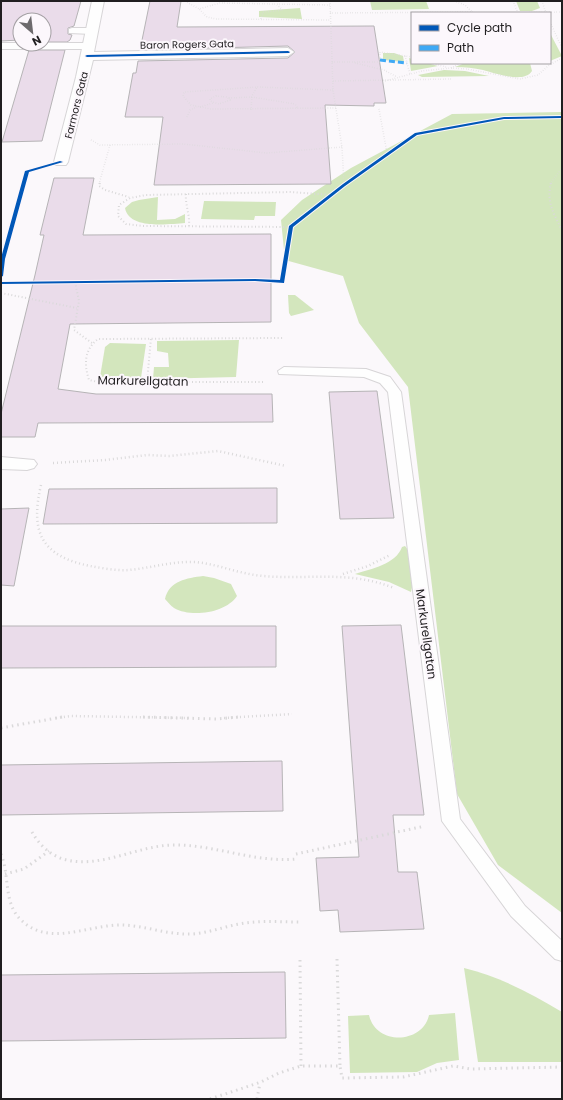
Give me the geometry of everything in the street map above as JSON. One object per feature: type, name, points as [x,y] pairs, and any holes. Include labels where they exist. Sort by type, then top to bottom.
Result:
[{"type":"street","name":"Farmors Gata","points":[[61,162],[84,77],[98,1]]},
{"type":"street","name":"Baron Rogers Gata","points":[[88,51],[288,52]]},
{"type":"street","points":[[1,464],[27,464]]},
{"type":"lane","points":[[72,31],[92,31]]},
{"type":"lane","points":[[1,46],[88,51]]},
{"type":"lane","name":"Markurellgatan","points":[[284,371],[366,372],[385,380],[394,392],[451,820],[518,911],[562,953]]},
{"type":"path","points":[[186,1],[207,16],[216,19],[261,18],[330,20]]},
{"type":"path","points":[[330,1],[333,81],[342,147],[344,185]]},
{"type":"path","points":[[454,1],[465,5],[472,12]]},
{"type":"path","points":[[513,1],[518,12]]},
{"type":"path","points":[[542,1],[546,12]]},
{"type":"path","points":[[199,9],[220,3],[330,5]]},
{"type":"path","points":[[261,18],[263,12],[283,10],[277,5]]},
{"type":"path","points":[[551,13],[562,12]]},
{"type":"path","points":[[330,13],[411,13]]},
{"type":"path","points":[[551,24],[562,48]]},
{"type":"path","points":[[332,62],[380,62],[380,52],[411,57]]},
{"type":"path","points":[[405,56],[410,74]]},
{"type":"path","points":[[435,64],[450,68],[466,69],[520,79],[538,75],[548,66],[562,58]]},
{"type":"path","points":[[350,62],[384,70],[398,77]]},
{"type":"path","points":[[385,81],[410,74],[450,68],[459,64]]},
{"type":"path","points":[[333,81],[452,79]]},
{"type":"path","points":[[334,90],[299,87],[257,87],[184,92],[183,96],[187,103],[198,107],[251,110],[336,108]]},
{"type":"path","points":[[251,110],[252,97],[257,87]]},
{"type":"path","points":[[213,103],[210,100],[214,97],[252,97],[295,104],[298,109]]},
{"type":"path","points":[[187,117],[190,110],[213,103],[227,102],[230,100],[229,98]]},
{"type":"path","points":[[379,109],[387,154]]},
{"type":"path","points":[[332,195],[290,192],[186,194],[130,198],[106,190],[99,186],[110,145],[182,144],[267,153],[342,147]]},
{"type":"path","points":[[562,168],[547,190],[548,199],[562,230]]},
{"type":"path","points":[[186,194],[185,202],[190,215],[189,226]]},
{"type":"path","points":[[130,198],[119,205],[118,216],[126,224],[143,226],[291,227]]},
{"type":"path","points":[[75,282],[79,301],[74,330],[92,343],[98,339],[283,338]]},
{"type":"path","points":[[1,293],[33,298],[77,308]]},
{"type":"path","points":[[147,382],[151,338]]},
{"type":"path","points":[[56,463],[111,460],[147,455],[169,456],[218,451],[286,466]]},
{"type":"path","points":[[42,478],[37,504],[36,525],[43,540],[60,558],[115,570],[128,570],[187,562],[218,565],[262,576],[341,574],[389,586],[422,603]]},
{"type":"path","points":[[341,574],[388,557],[413,535]]},
{"type":"path","points":[[1,728],[71,716],[216,719],[292,714]]},
{"type":"path","points":[[296,854],[451,820]]},
{"type":"path","points":[[32,832],[36,840],[49,851],[66,860],[93,861],[158,846],[192,844],[264,860],[296,859]]},
{"type":"path","points":[[5,874],[24,869],[49,851]]},
{"type":"path","points":[[1,854],[4,860],[7,896],[12,909],[21,920],[35,930],[51,933],[72,934],[121,925],[172,934],[195,934],[246,923],[300,922]]},
{"type":"path","points":[[337,959],[340,1066],[342,1078],[411,1076],[435,1068],[459,1065],[471,1069],[562,1067]]},
{"type":"path","points":[[300,960],[301,1066]]},
{"type":"path","points":[[210,1099],[261,1082],[279,1073],[301,1066],[340,1066]]},
{"type":"path","points":[[257,1099],[261,1082]]},
{"type":"green space","points":[[370,1],[426,1],[429,9],[372,10]]},
{"type":"green space","points":[[516,1],[537,1],[540,8],[532,11],[520,11]]},
{"type":"green space","points":[[300,8],[302,19],[259,17],[259,11]]},
{"type":"green space","points":[[551,35],[562,56],[551,61]]},
{"type":"green space","points":[[383,53],[394,53],[403,56],[404,62],[383,60]]},
{"type":"green space","points":[[409,58],[411,59],[411,64],[431,64],[438,66],[411,71]]},
{"type":"green space","points":[[462,64],[530,64],[532,71],[523,77],[516,77],[466,67],[455,67]]},
{"type":"green space","points":[[444,70],[465,71],[489,76],[422,77],[418,75]]},
{"type":"green space","points":[[562,112],[562,913],[498,865],[457,794],[408,387],[359,323],[343,276],[285,260],[281,220],[302,200],[351,168],[452,114]]},
{"type":"green space","points":[[158,197],[157,220],[175,219],[185,214],[185,223],[142,223],[134,220],[128,215],[125,208],[132,202]]},
{"type":"green space","points":[[204,201],[276,202],[275,216],[255,216],[254,220],[201,219]]},
{"type":"green space","points":[[288,295],[295,295],[314,310],[291,316],[289,313]]},
{"type":"green space","points":[[239,340],[236,377],[153,379],[154,367],[169,367],[168,353],[157,351],[157,341]]},
{"type":"green space","points":[[110,343],[146,344],[141,378],[100,377],[105,347]]},
{"type":"green space","points":[[405,546],[408,550],[413,568],[411,592],[389,582],[355,574],[389,562],[399,553],[402,547]]},
{"type":"green space","points":[[203,576],[231,584],[237,596],[232,602],[217,610],[199,613],[181,611],[173,607],[165,599],[170,588],[175,584],[185,579]]},
{"type":"green space","points":[[464,968],[515,986],[562,1012],[562,1062],[478,1062]]},
{"type":"green space","points":[[455,1013],[459,1060],[437,1063],[417,1072],[350,1073],[348,1016],[369,1015],[373,1025],[380,1032],[399,1038],[418,1032],[425,1025],[429,1015]]},
{"type":"building","points":[[1,1],[81,1],[74,26],[68,28],[68,34],[72,35],[70,40],[67,42],[52,42],[52,12],[12,12],[12,40],[1,41]]},
{"type":"building","points":[[150,1],[181,1],[177,27],[374,26],[386,103],[374,103],[374,106],[325,105],[331,184],[154,185],[163,117],[125,117],[133,73],[136,73],[138,61],[288,58],[295,52],[288,46],[140,50]]},
{"type":"building","points":[[52,50],[65,50],[42,141],[2,142],[28,52],[52,52]]},
{"type":"building","points":[[54,178],[94,178],[83,235],[271,234],[271,322],[70,324],[58,389],[96,394],[272,394],[273,422],[38,423],[35,437],[1,437],[1,414],[44,235],[40,235]]},
{"type":"building","points":[[377,391],[394,518],[340,519],[329,392]]},
{"type":"building","points":[[277,488],[277,523],[43,524],[49,489]]},
{"type":"building","points":[[29,508],[14,586],[1,585],[1,509]]},
{"type":"building","points":[[401,625],[424,815],[393,815],[398,872],[417,872],[424,929],[340,932],[338,910],[320,911],[316,858],[359,857],[342,626]]},
{"type":"building","points":[[1,626],[276,626],[276,667],[1,668]]},
{"type":"building","points":[[282,761],[283,811],[1,815],[1,765]]},
{"type":"building","points":[[285,972],[286,1038],[1,1041],[1,975]]},
{"type":"marked path","points":[[380,60],[407,63]]},
{"type":"cycle path","points":[[87,56],[288,52]]},
{"type":"cycle path","points":[[1,283],[255,280],[282,282],[291,227],[344,185],[416,134],[504,118],[562,117]]},
{"type":"cycle path","points":[[1,276],[3,259],[27,171],[61,162]]}]
